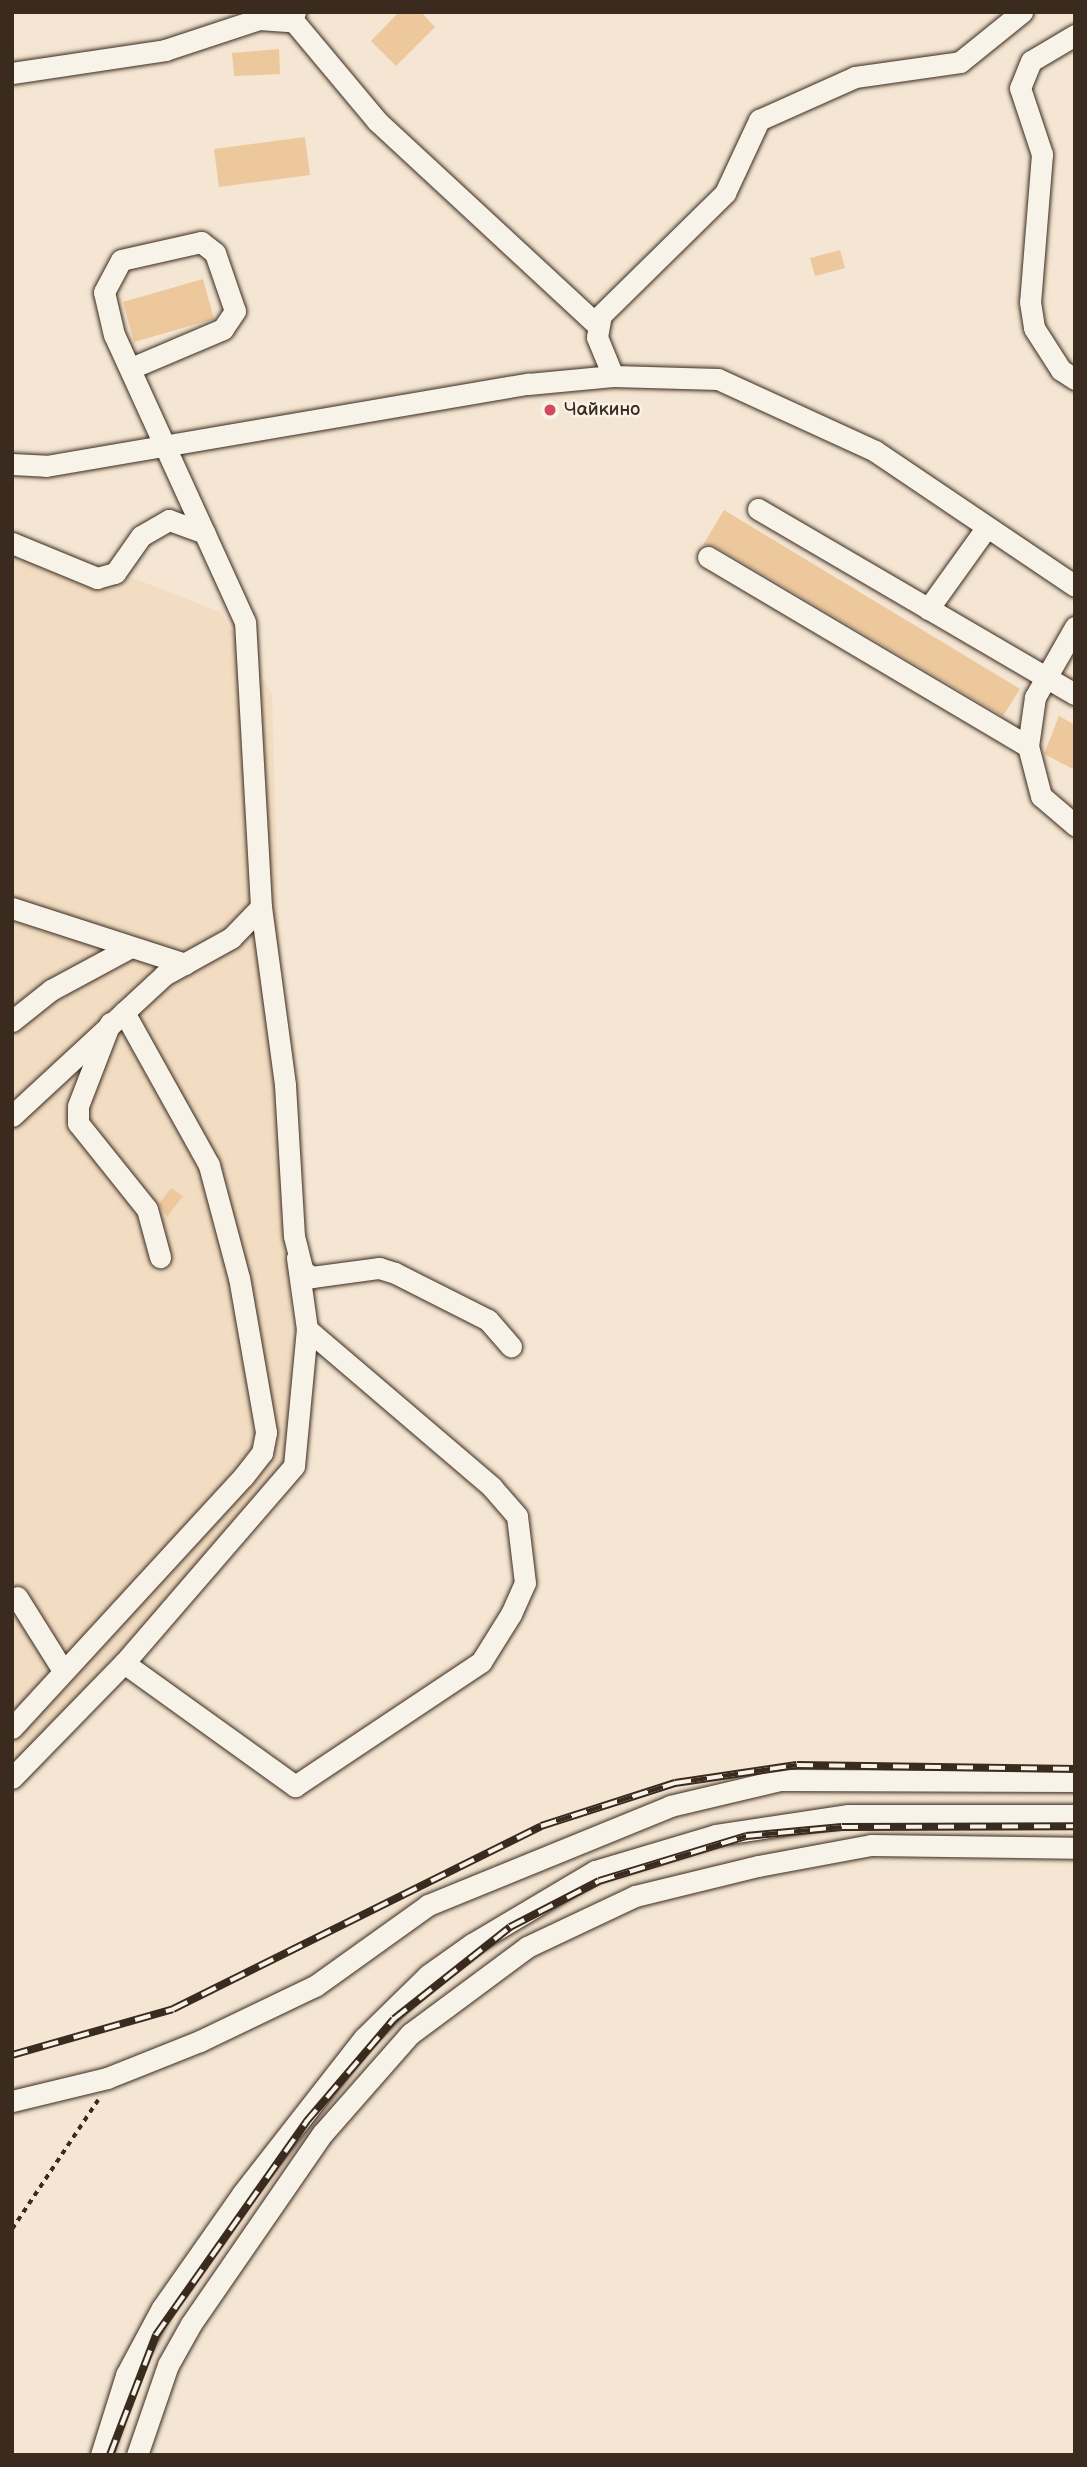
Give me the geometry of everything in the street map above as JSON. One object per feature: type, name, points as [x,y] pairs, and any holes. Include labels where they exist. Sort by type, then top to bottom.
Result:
[{"type":"street","points":[[597,325],[641,271],[724,193],[759,120],[855,77],[960,62],[1022,12]]},
{"type":"street","points":[[12,73],[164,50],[259,19],[290,15],[377,121],[597,325],[613,376]]},
{"type":"street","points":[[1075,35],[1031,61],[1020,88],[1042,154],[1030,302],[1034,328],[1061,370],[1075,379]]},
{"type":"street","points":[[12,1778],[124,1663],[294,1466],[307,1329],[297,1258],[285,1085],[261,908],[247,635],[166,442],[131,368],[106,313],[108,274],[121,260],[201,242],[215,253],[235,311],[223,329],[131,368]]},
{"type":"street","points":[[12,464],[46,466],[166,442],[528,384],[613,376],[718,379],[791,408],[875,451],[1075,586]]},
{"type":"street","points":[[758,509],[1075,694]]},
{"type":"street","points":[[12,543],[97,578],[115,573],[141,536],[162,523],[183,521],[205,533]]},
{"type":"street","points":[[929,609],[987,527]]},
{"type":"street","points":[[708,558],[1028,746]]},
{"type":"street","points":[[1075,627],[1044,676],[1028,746],[1041,796],[1075,825]]},
{"type":"street","points":[[12,908],[185,964]]},
{"type":"street","points":[[12,1116],[117,1017],[185,964],[231,938],[261,908]]},
{"type":"street","points":[[12,1021],[51,990],[129,948]]},
{"type":"street","points":[[117,1017],[78,1105],[78,1123],[146,1209],[160,1257]]},
{"type":"street","points":[[12,1728],[62,1669],[243,1477],[262,1453],[267,1432],[239,1278],[209,1165],[117,1017]]},
{"type":"street","points":[[297,1258],[312,1277],[379,1268],[395,1273],[475,1312],[511,1346]]},
{"type":"street","points":[[124,1663],[295,1786],[481,1662],[511,1614],[525,1583],[517,1516],[492,1487],[307,1329]]},
{"type":"street","points":[[17,1597],[62,1669]]},
{"type":"street","points":[[12,2101],[107,2078],[315,1986],[428,1905],[670,1806],[780,1780],[1075,1781]]},
{"type":"street","points":[[101,2455],[126,2375],[162,2308],[242,2194],[364,2038],[428,1975],[472,1944],[595,1871],[716,1835],[848,1815],[1075,1815]]},
{"type":"street","points":[[136,2455],[168,2365],[191,2324],[323,2133],[410,2034],[527,1947],[635,1896],[770,1863],[870,1845],[1075,1848]]},
{"type":"path","points":[[12,2229],[93,2111],[107,2078]]},
{"type":"shaded area","points":[[12,531],[220,612],[272,694],[294,1457],[12,1779]]},
{"type":"building","points":[[399,12],[421,12],[435,27],[396,66],[371,41]]},
{"type":"building","points":[[279,49],[280,74],[234,76],[232,53]]},
{"type":"building","points":[[305,137],[310,175],[219,187],[214,149]]},
{"type":"building","points":[[840,250],[845,268],[815,276],[810,258]]},
{"type":"building","points":[[203,279],[214,319],[134,342],[123,302]]},
{"type":"building","points":[[724,510],[1020,689],[1003,716],[715,546],[703,545]]},
{"type":"building","points":[[1059,716],[1075,725],[1075,770],[1044,754]]},
{"type":"building","points":[[171,1188],[183,1196],[167,1217],[159,1204]]},
{"type":"railway","points":[[12,2055],[173,2009],[541,1826],[675,1783],[797,1765],[1075,1769]]},
{"type":"railway","points":[[110,2455],[156,2335],[306,2122],[394,2019],[510,1927],[599,1881],[746,1836],[842,1827],[1075,1826]]},
{"type":"place","name":"Чайкино","points":[[550,410]]}]
